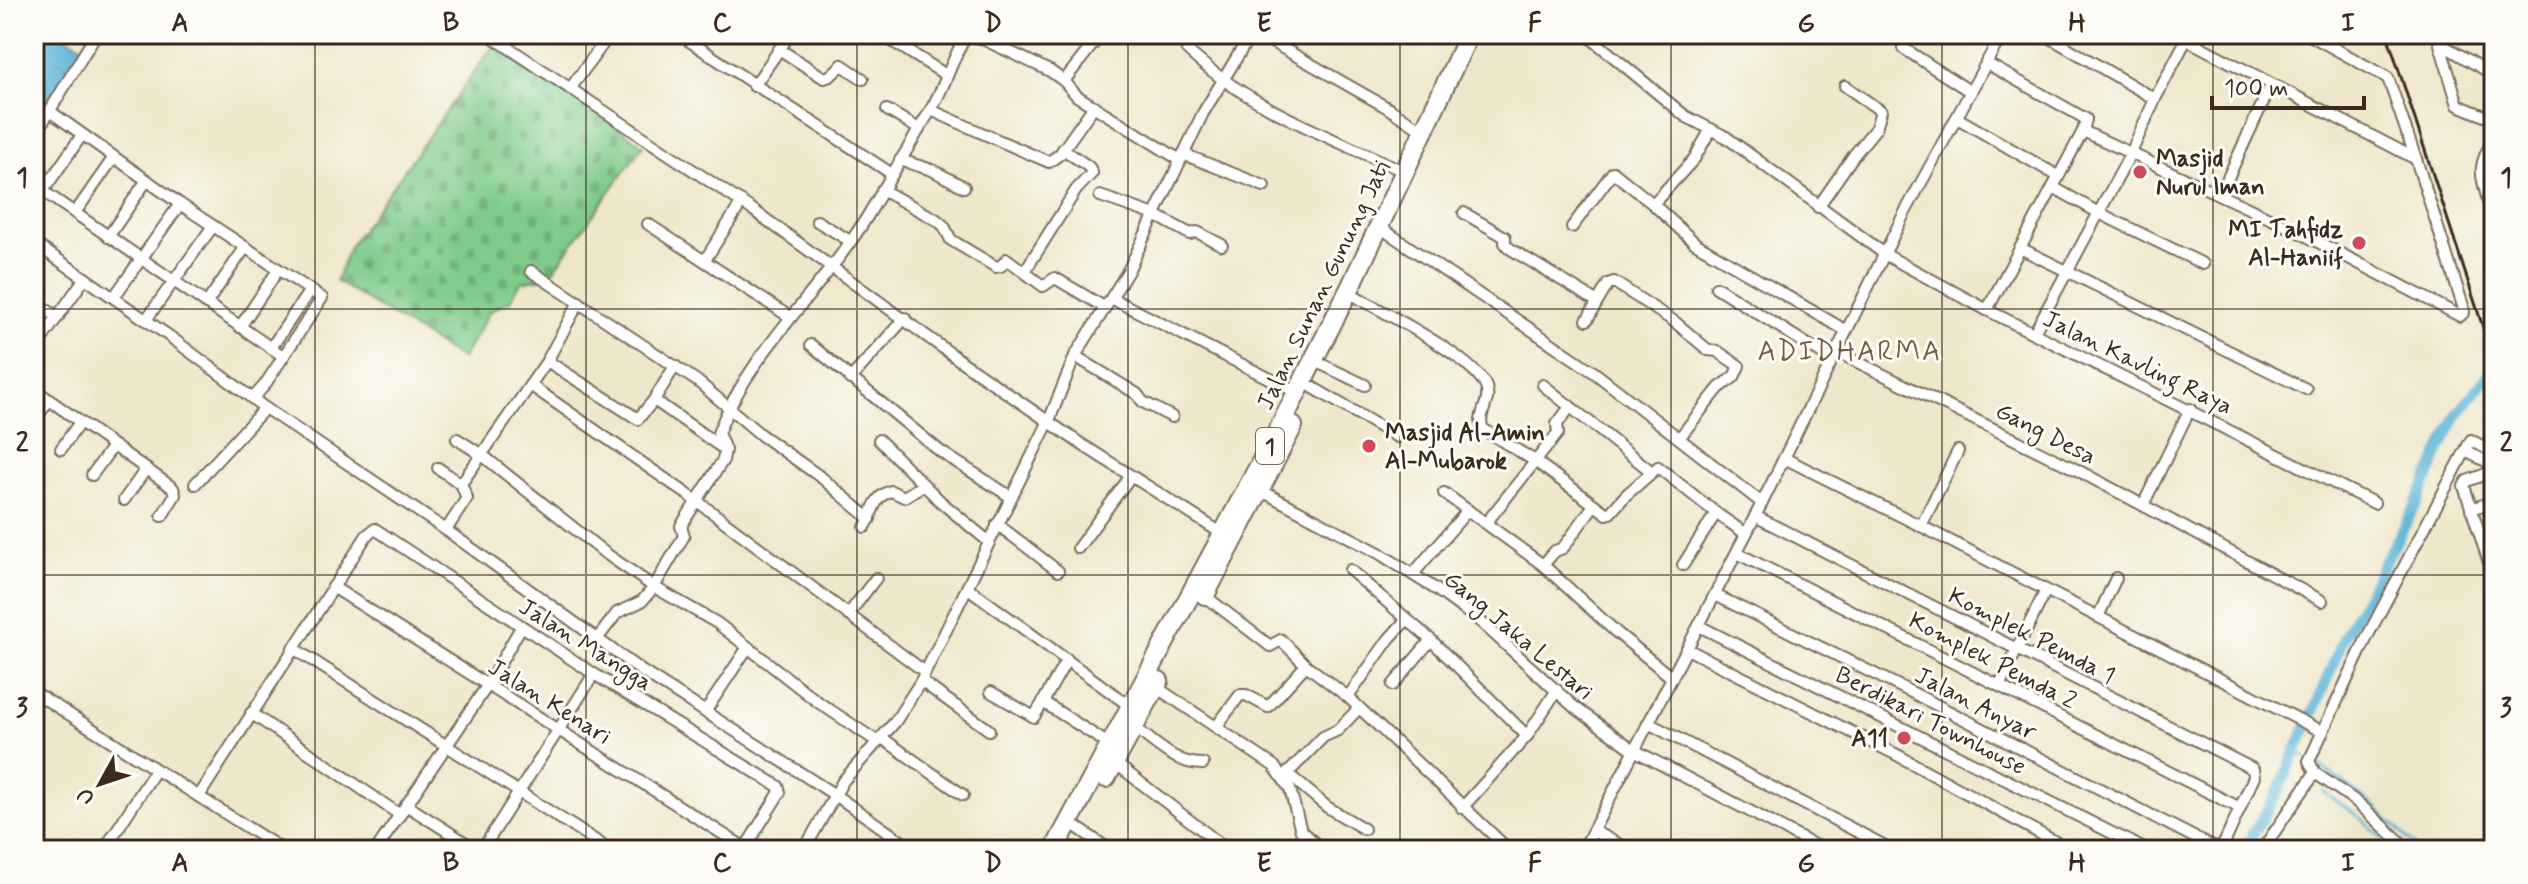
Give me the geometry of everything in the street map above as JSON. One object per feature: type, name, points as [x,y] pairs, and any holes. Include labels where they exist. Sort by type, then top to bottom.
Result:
[{"type":"highway","name":"Jalan Sunan Gunung Jati","points":[[1383,229],[1423,131],[1469,34]]},
{"type":"highway","name":"1","points":[[1054,850],[1140,705],[1304,389],[1323,365],[1341,317],[1383,229],[1481,34]]},
{"type":"highway","name":"Jalan Sunan Gunung Jati","points":[[1304,389],[1341,317]]},
{"type":"highway","name":"1","points":[[1174,639],[1205,596],[1233,530]]},
{"type":"highway","name":"1","points":[[1066,850],[1108,762]]},
{"type":"street","points":[[34,137],[96,34]]},
{"type":"street","points":[[488,34],[742,202],[1048,422],[1130,477],[1233,530]]},
{"type":"street","points":[[570,89],[610,34]]},
{"type":"street","points":[[679,34],[892,174]]},
{"type":"street","points":[[754,86],[790,34]]},
{"type":"street","points":[[881,34],[946,75]]},
{"type":"street","points":[[597,639],[615,614],[642,601],[654,587],[683,538],[681,526],[723,460],[725,450],[717,434],[730,409],[790,317],[850,241],[931,110],[969,34],[1037,64],[1064,81],[1077,96],[1182,157],[1264,186]]},
{"type":"street","points":[[1064,81],[1101,34]]},
{"type":"street","points":[[804,850],[843,781],[880,740],[923,676],[1048,422],[1075,356],[1128,271],[1182,157],[1223,79],[1251,34]]},
{"type":"street","points":[[1258,34],[1423,131]]},
{"type":"street","name":"Jalan Kavling Raya","points":[[1586,34],[1685,116],[1726,137],[1886,255],[1987,310],[2374,503]]},
{"type":"street","points":[[1583,850],[1737,553],[1920,183],[1999,39],[1980,34]]},
{"type":"street","points":[[2044,34],[2155,99]]},
{"type":"street","points":[[2083,131],[2295,230],[2460,316],[2464,309],[2388,78],[2308,34]]},
{"type":"street","points":[[2034,333],[2131,153],[2184,37],[2416,159]]},
{"type":"street","points":[[2439,39],[2494,75]]},
{"type":"street","points":[[2439,39],[2458,105],[2494,120]]},
{"type":"street","points":[[1903,48],[1971,92]]},
{"type":"street","points":[[779,49],[824,78],[842,65],[863,79]]},
{"type":"street","points":[[1187,50],[1223,79],[1297,124],[1405,172]]},
{"type":"street","points":[[1986,63],[2087,121],[1987,310]]},
{"type":"street","points":[[2220,195],[2271,85]]},
{"type":"street","points":[[1818,207],[1876,128],[1881,111],[1845,86]]},
{"type":"street","points":[[931,110],[1049,162],[1056,159],[1094,106]]},
{"type":"street","points":[[887,110],[919,129]]},
{"type":"street","points":[[51,112],[180,204],[322,298],[253,398]]},
{"type":"street","points":[[1957,118],[2058,176]]},
{"type":"street","points":[[1653,204],[1694,159],[1711,129]]},
{"type":"street","points":[[82,135],[38,188],[283,356]]},
{"type":"street","points":[[2494,138],[2480,168],[2494,221]]},
{"type":"street","points":[[1025,271],[1076,190],[1092,173],[1089,167],[1063,149]]},
{"type":"street","points":[[75,213],[114,157]]},
{"type":"street","points":[[2483,157],[2494,163]]},
{"type":"street","points":[[900,160],[932,170],[964,187]]},
{"type":"street","points":[[1572,227],[1613,172],[1695,243],[1845,330]]},
{"type":"street","points":[[108,237],[147,180]]},
{"type":"street","points":[[2053,187],[2203,264]]},
{"type":"street","points":[[882,190],[937,220],[951,240],[996,267],[1007,259],[1043,286],[1055,278],[1304,389],[1397,437]]},
{"type":"street","points":[[1100,196],[1155,215],[1190,234],[1197,232],[1222,245]]},
{"type":"street","points":[[705,260],[742,202]]},
{"type":"street","points":[[114,297],[180,204]]},
{"type":"street","points":[[1464,213],[1502,235],[1509,248],[1596,301]]},
{"type":"street","points":[[817,221],[850,241]]},
{"type":"street","points":[[648,224],[790,317]]},
{"type":"street","points":[[146,320],[213,226]]},
{"type":"street","points":[[1383,229],[1532,328],[1680,437],[1762,503]]},
{"type":"street","points":[[34,243],[597,639],[914,850]]},
{"type":"street","points":[[206,304],[245,248]]},
{"type":"street","points":[[2020,248],[2306,389]]},
{"type":"street","points":[[240,327],[278,270]]},
{"type":"street","points":[[531,271],[675,366],[761,435],[822,478],[868,523],[871,508],[884,494],[891,491],[904,497],[923,485]]},
{"type":"street","points":[[34,350],[85,278]]},
{"type":"street","points":[[1587,320],[1608,284],[1614,282],[1675,322],[1708,350],[1717,351],[1739,366],[1734,377],[1719,388],[1680,437]]},
{"type":"street","name":"Gang Desa","points":[[1716,287],[1834,356],[2143,505],[2322,601]]},
{"type":"street","points":[[271,348],[310,290]]},
{"type":"street","points":[[1356,291],[1464,361],[1486,386],[1487,399],[1480,421],[1483,429],[1535,461],[1594,505],[1610,514],[1652,472],[1661,468],[1746,534]]},
{"type":"street","points":[[461,484],[547,361],[579,302]]},
{"type":"street","points":[[35,306],[58,317]]},
{"type":"street","points":[[850,379],[905,318]]},
{"type":"street","points":[[811,345],[941,452],[1011,497]]},
{"type":"street","points":[[1075,356],[1137,394],[1143,402],[1172,417]]},
{"type":"street","points":[[547,361],[635,418],[641,417],[675,366]]},
{"type":"street","points":[[1323,365],[1365,385]]},
{"type":"street","points":[[530,385],[697,501],[848,615],[989,730]]},
{"type":"street","points":[[1543,385],[1652,472]]},
{"type":"street","points":[[34,389],[174,490],[175,495],[162,516]]},
{"type":"street","points":[[34,421],[49,400]]},
{"type":"street","points":[[654,400],[725,450]]},
{"type":"street","points":[[1486,523],[1558,433],[1557,424],[1570,407]]},
{"type":"street","points":[[195,484],[265,408]]},
{"type":"street","points":[[2143,505],[2190,409]]},
{"type":"street","points":[[61,449],[80,422]]},
{"type":"street","points":[[457,439],[482,455],[605,553],[654,587],[717,623],[818,702],[963,795]]},
{"type":"street","points":[[879,440],[962,522],[988,541]]},
{"type":"street","points":[[2468,445],[2494,453],[2494,456]]},
{"type":"street","points":[[2468,445],[2494,465]]},
{"type":"street","points":[[2409,850],[2357,802],[2315,773],[2309,761],[2375,620],[2468,445]]},
{"type":"street","points":[[92,475],[113,446]]},
{"type":"street","points":[[1921,526],[1958,451]]},
{"type":"street","points":[[1784,458],[2323,732]]},
{"type":"street","points":[[438,468],[461,484],[467,498],[446,530]]},
{"type":"street","points":[[124,500],[146,469]]},
{"type":"street","points":[[2494,471],[2464,482],[2494,578]]},
{"type":"street","points":[[1078,548],[1130,477]]},
{"type":"street","name":"Gang Jaka Lestari","points":[[1255,487],[1413,574],[1481,622],[1592,721],[1634,750],[1823,850]]},
{"type":"street","points":[[1444,493],[1543,565],[1671,677]]},
{"type":"street","points":[[2471,509],[2494,501]]},
{"type":"street","points":[[1543,565],[1555,551],[1563,548],[1594,505]]},
{"type":"street","points":[[1413,574],[1468,510]]},
{"type":"street","points":[[1683,565],[1716,513]]},
{"type":"street","name":"Komplek Pemda 1","points":[[1755,516],[2253,769],[2254,777],[2236,806]]},
{"type":"street","points":[[997,524],[1058,571]]},
{"type":"street","name":"Jalan Mangga","points":[[333,587],[367,535],[375,529],[594,674],[778,786],[780,792],[745,849]]},
{"type":"street","name":"Komplek Pemda 2","points":[[1737,553],[2236,806]]},
{"type":"street","points":[[1350,570],[1431,640],[1527,736]]},
{"type":"street","points":[[848,615],[876,578]]},
{"type":"street","points":[[2098,617],[2116,578]]},
{"type":"street","points":[[199,796],[333,587]]},
{"type":"street","name":"Jalan Kenari","points":[[333,587],[745,849]]},
{"type":"street","points":[[968,588],[1067,659],[1140,705],[1216,727],[1271,763],[1327,807],[1364,829]]},
{"type":"street","points":[[1999,686],[2046,590]]},
{"type":"street","name":"Jalan Anyar","points":[[1715,595],[2218,849]]},
{"type":"street","points":[[1205,596],[1270,646],[1281,640],[1306,665],[1348,697],[1509,850]]},
{"type":"street","points":[[1348,697],[1406,620]]},
{"type":"street","name":"Berdikari Townhouse","points":[[1699,626],[2146,850]]},
{"type":"street","points":[[376,850],[487,686],[521,627]]},
{"type":"street","points":[[1393,685],[1431,640]]},
{"type":"street","points":[[705,712],[748,647]]},
{"type":"street","points":[[293,648],[610,850]]},
{"type":"street","points":[[1687,649],[1899,756],[2070,850]]},
{"type":"street","points":[[991,692],[1034,717],[1067,659]]},
{"type":"street","points":[[1216,727],[1240,695],[1268,707],[1306,665]]},
{"type":"street","points":[[251,713],[403,810],[480,850],[594,674]]},
{"type":"street","points":[[1462,808],[1527,736],[1557,690]]},
{"type":"street","points":[[34,692],[283,850]]},
{"type":"street","points":[[1043,702],[1108,762],[1228,850]]},
{"type":"street","points":[[1140,705],[1177,758],[1191,764],[1203,764]]},
{"type":"street","points":[[1285,775],[1323,737],[1338,730],[1359,708]]},
{"type":"street","points":[[1648,723],[1883,845]]},
{"type":"street","points":[[104,850],[155,771]]},
{"type":"street","points":[[2262,850],[2315,773]]},
{"type":"street","points":[[1285,775],[1297,825],[1323,850]]},
{"type":"street","points":[[2218,849],[2223,846],[2236,806]]},
{"type":"street","points":[[1078,828],[1110,850]]},
{"type":"street","points":[[1593,831],[1630,850]]},
{"type":"street","points":[[1298,850],[1308,838]]},
{"type":"green space","points":[[491,49],[505,49],[643,145],[549,277],[521,282],[510,301],[490,311],[462,359],[336,281],[350,246]]},
{"type":"water","points":[[34,34],[62,34],[84,47],[34,132]]},
{"type":"waterway","points":[[2242,850],[2274,800],[2345,635],[2416,505],[2456,416],[2489,374],[2494,372]]},
{"type":"waterway","points":[[2294,751],[2305,757]]},
{"type":"waterway","points":[[2318,764],[2373,805],[2419,850]]},
{"type":"waterway","points":[[2323,792],[2360,817],[2394,850]]},
{"type":"railway","points":[[2387,34],[2494,361]]},
{"type":"place","name":"Masjid Nurul Iman","points":[[2140,172]]},
{"type":"place","name":"MI Tahfidz Al-Haniif","points":[[2359,243]]},
{"type":"place","name":"Masjid Al-Amin Al-Mubarok","points":[[1369,446]]},
{"type":"place","name":"A11","points":[[1904,738]]},
{"type":"district","name":"ADIDHARMA","points":[[1850,350]]}]
